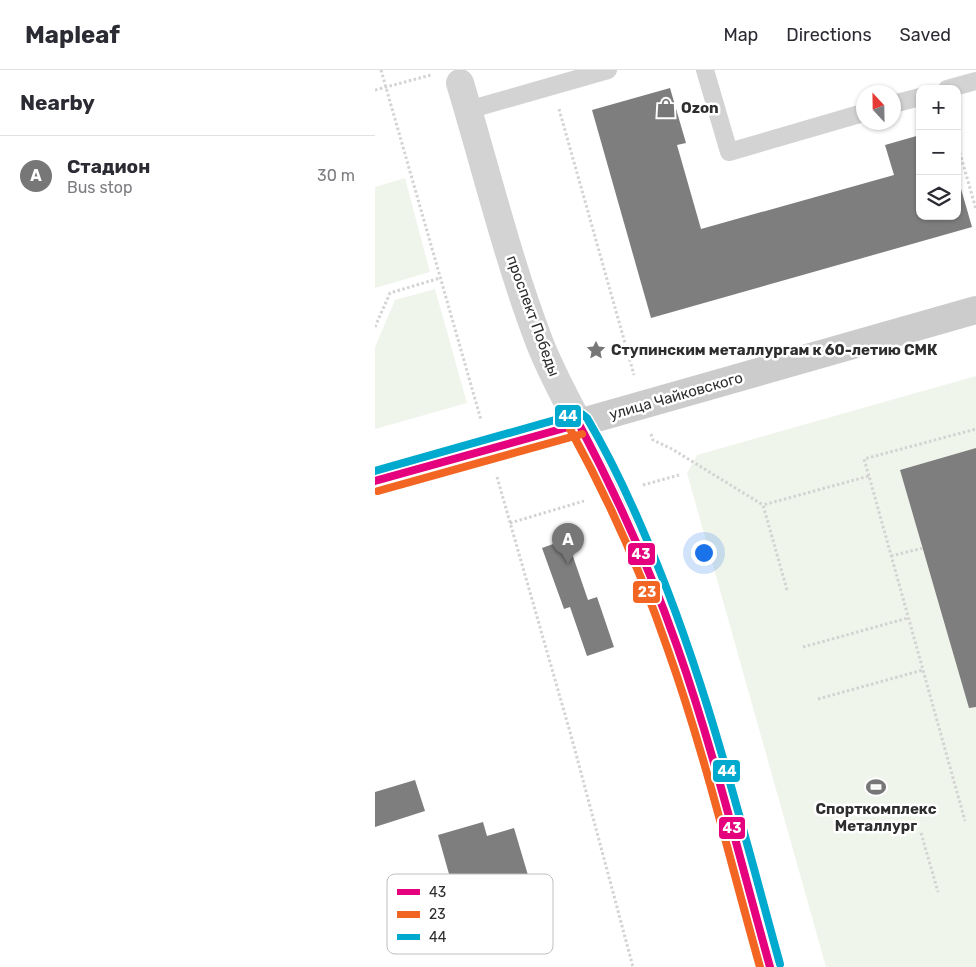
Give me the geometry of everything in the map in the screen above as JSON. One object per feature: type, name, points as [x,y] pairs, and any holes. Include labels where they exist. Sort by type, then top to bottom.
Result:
[{"type":"main road","name":"улица Чайковского","points":[[375,481],[976,310]]},
{"type":"main road","name":"проспект Победы","points":[[579,424],[629,522],[681,655],[708,743],[770,967]]},
{"type":"street","name":"проспект Победы","points":[[460,83],[525,303],[558,384],[579,424]]},
{"type":"lane","points":[[468,110],[608,70]]},
{"type":"lane","points":[[705,70],[729,152],[856,115]]},
{"type":"lane","points":[[961,85],[976,81]]},
{"type":"lane","points":[[901,102],[916,98]]},
{"type":"path","points":[[381,70],[572,739],[633,967]]},
{"type":"path","points":[[375,90],[433,75]]},
{"type":"path","points":[[553,86],[653,440],[763,505],[787,590]]},
{"type":"path","points":[[961,157],[976,209]]},
{"type":"path","points":[[375,327],[390,293],[441,278]]},
{"type":"path","points":[[965,821],[864,460],[976,429]]},
{"type":"path","points":[[763,505],[869,476]]},
{"type":"path","points":[[891,556],[923,548]]},
{"type":"path","points":[[803,647],[909,618]]},
{"type":"path","points":[[818,700],[923,670]]},
{"type":"path","points":[[921,833],[938,892]]},
{"type":"shaded area","points":[[405,178],[430,272],[375,288],[375,187]]},
{"type":"shaded area","points":[[435,289],[467,403],[375,429],[375,347],[395,300]]},
{"type":"shaded area","name":"Спорткомплекс Металлург","points":[[976,376],[976,967],[826,967],[687,473],[697,455]]},
{"type":"building","points":[[670,88],[686,143],[677,145],[701,229],[894,175],[885,145],[916,136],[916,220],[961,220],[961,189],[972,227],[651,318],[592,110]]},
{"type":"building","points":[[976,448],[976,707],[969,708],[900,470]]},
{"type":"building","points":[[567,539],[588,600],[597,597],[614,647],[587,656],[570,607],[564,609],[542,548]]},
{"type":"building","points":[[415,780],[425,811],[375,827],[375,792]]},
{"type":"building","points":[[483,822],[487,836],[514,828],[528,874],[449,874],[438,835]]},
{"type":"transit line","name":"44","points":[[375,471],[576,414],[582,414],[587,418],[609,457],[635,512],[683,633],[718,742],[780,964]]},
{"type":"transit line","name":"43","points":[[579,424],[607,478],[632,533],[656,589],[677,646],[715,765],[770,967]]},
{"type":"transit line","name":"43","points":[[375,481],[579,424]]},
{"type":"transit line","name":"23","points":[[570,429],[624,538],[668,650],[705,768],[760,967]]},
{"type":"transit line","name":"23","points":[[378,491],[582,434]]},
{"type":"place","name":"Ozon","points":[[666,108]]},
{"type":"place","name":"Ступинским металлургам к 60-летию СМК","points":[[596,350]]},
{"type":"place","name":"Стадион","points":[[568,564]]},
{"type":"place","name":"Спорткомплекс Металлург","points":[[876,787]]}]
